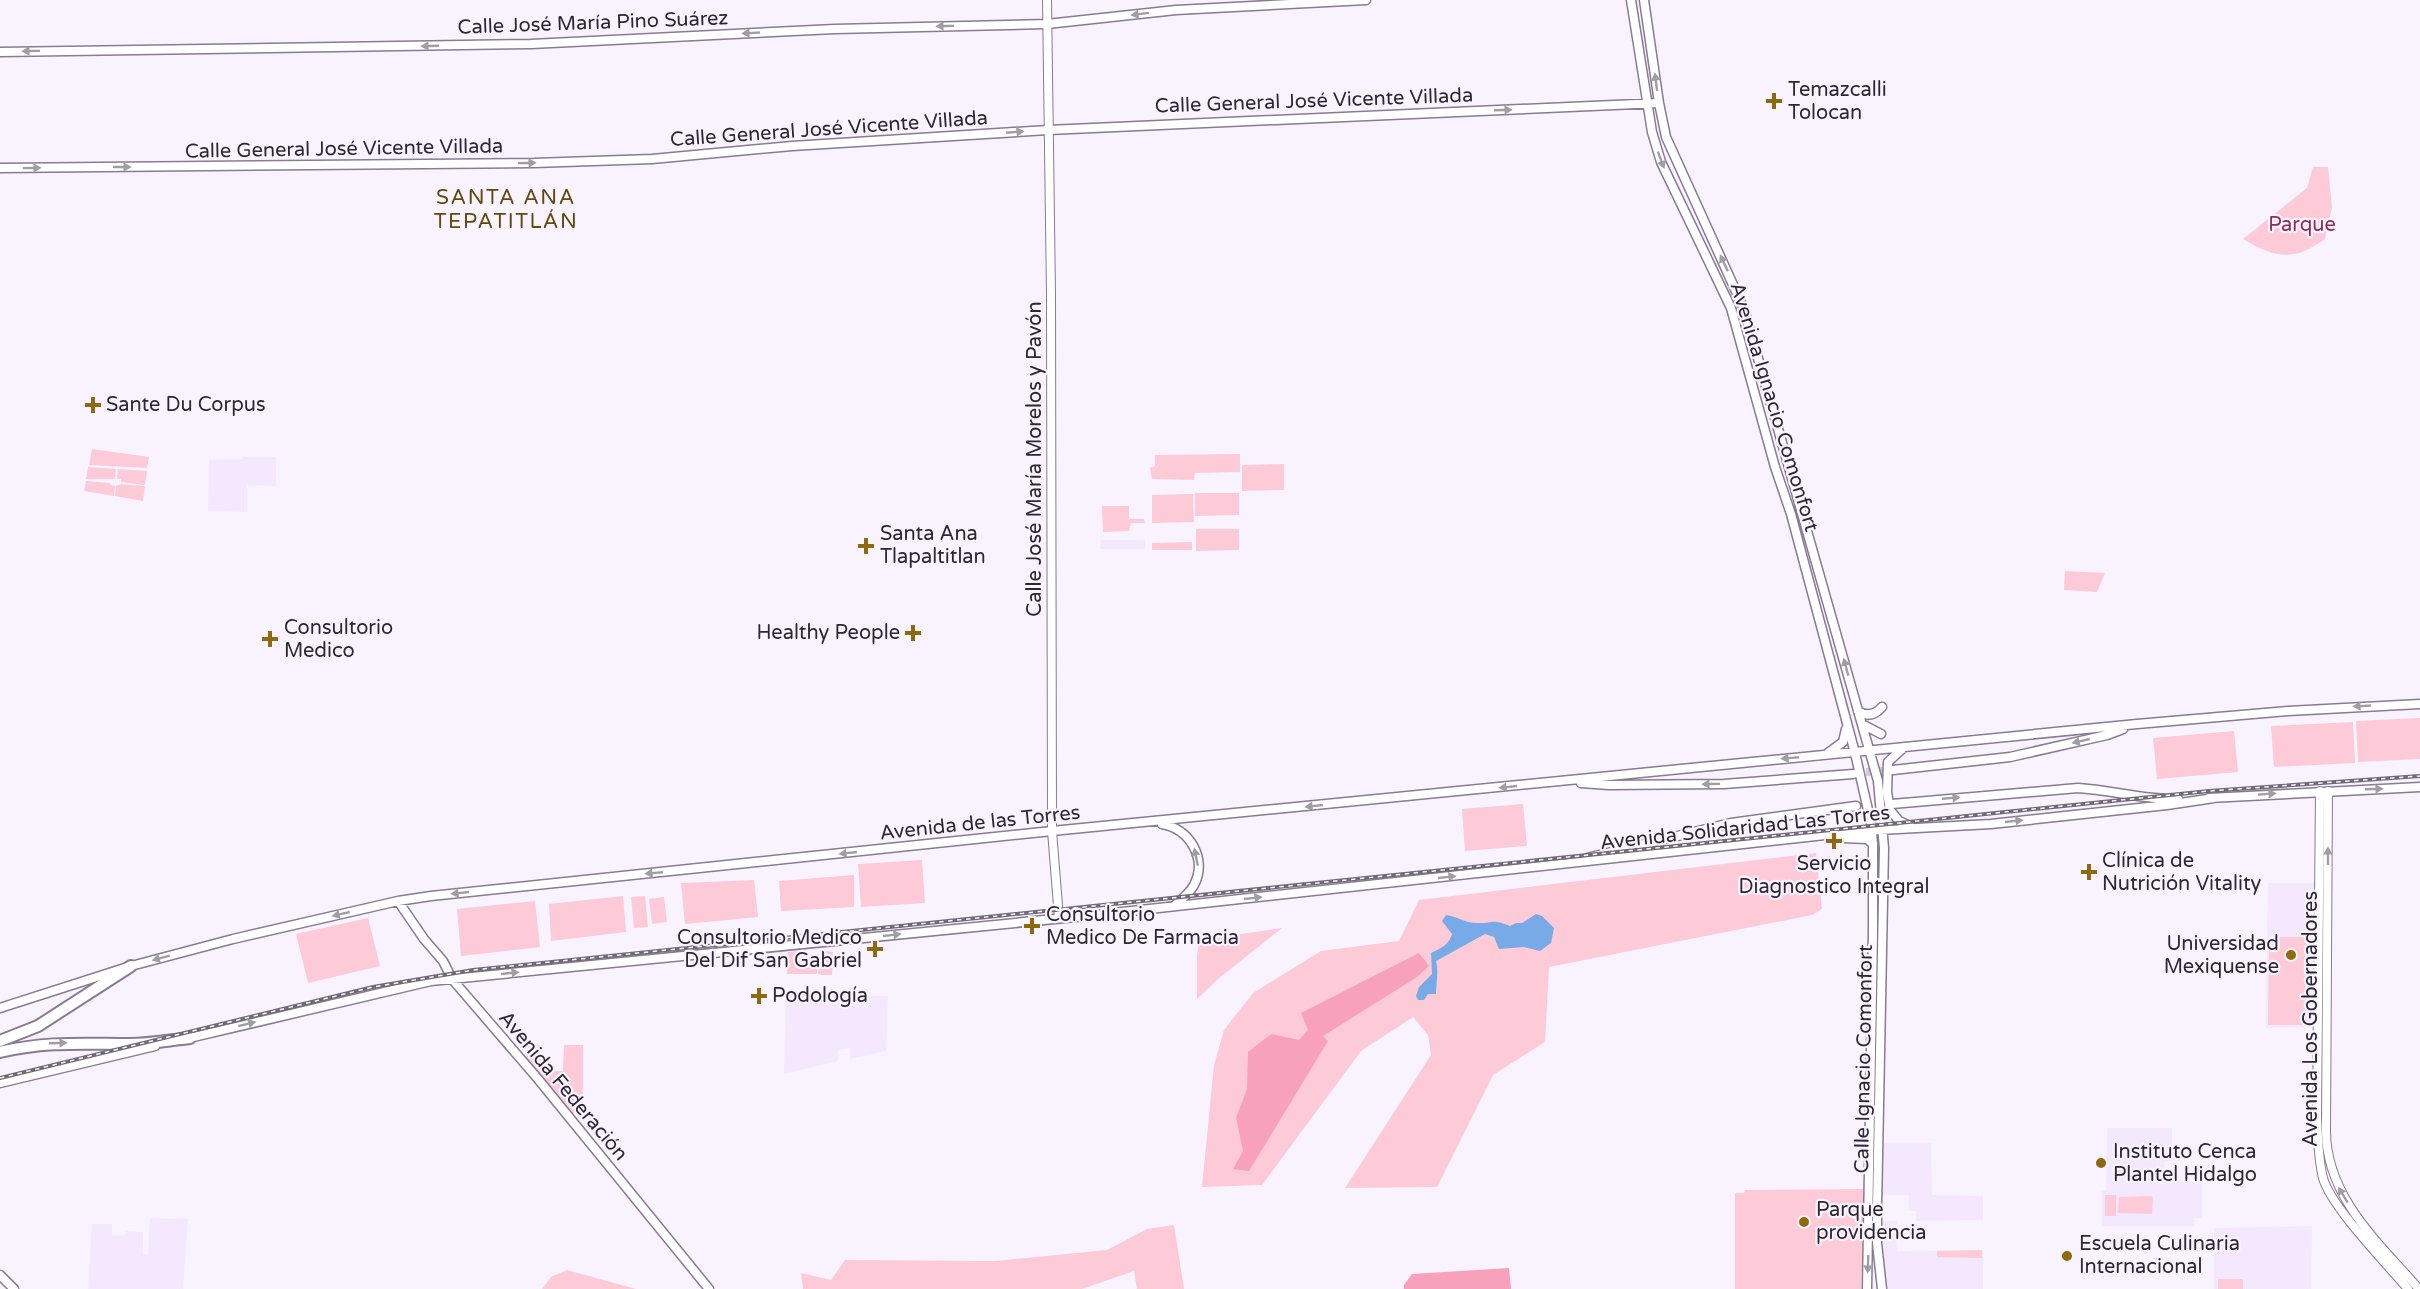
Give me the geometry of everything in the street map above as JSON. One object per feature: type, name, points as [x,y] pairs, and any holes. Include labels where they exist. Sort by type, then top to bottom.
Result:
[{"type":"highway","points":[[0,1041],[38,1026],[131,966]]},
{"type":"highway","points":[[0,1052],[31,1045],[58,1043],[130,1044],[190,1038]]},
{"type":"main road","name":"Calle José María Pino Suárez","points":[[0,52],[531,44],[853,28],[1047,24],[1176,10],[1366,0]]},
{"type":"main road","name":"Avenida Ignacio Comonfort","points":[[1631,0],[1646,104],[1661,162],[1731,308],[1775,467],[1791,514],[1855,753],[1872,830]]},
{"type":"main road","name":"Avenida Ignacio Comonfort","points":[[1644,0],[1659,103],[1672,152],[1744,309],[1878,781],[1883,829]]},
{"type":"main road","name":"Calle General José Vicente Villada","points":[[0,168],[629,160],[1048,130],[1659,103]]},
{"type":"main road","points":[[1566,781],[2137,724],[2298,710],[2420,704]]},
{"type":"main road","points":[[1858,711],[1864,715],[1872,715],[1882,707]]},
{"type":"main road","points":[[1825,755],[1843,742],[1846,723]]},
{"type":"main road","points":[[1862,724],[1881,734]]},
{"type":"main road","points":[[1893,770],[2019,755],[2107,735],[2137,724]]},
{"type":"main road","points":[[1902,749],[1888,762],[1889,807],[1894,818],[1913,827]]},
{"type":"main road","points":[[1566,781],[1610,785],[1724,784],[1853,774]]},
{"type":"main road","name":"Avenida de las Torres","points":[[0,1008],[131,966],[233,939],[398,901],[1052,831],[1566,781]]},
{"type":"main road","name":"Avenida Solidaridad Las Torres","points":[[1892,804],[2078,789],[2105,790],[2150,799],[2214,798],[2420,787]]},
{"type":"main road","name":"Avenida Solidaridad Las Torres","points":[[1570,864],[1872,830],[1991,824],[2214,798]]},
{"type":"main road","name":"Avenida Solidaridad Las Torres","points":[[1570,864],[1609,852],[1731,823],[1856,806]]},
{"type":"main road","points":[[1149,822],[1170,825],[1182,831],[1190,838],[1195,850],[1198,869],[1194,886],[1174,906]]},
{"type":"main road","points":[[1884,848],[1889,837],[1899,828]]},
{"type":"main road","name":"Calle Ignacio Comonfort","points":[[1882,1289],[1877,1233],[1883,829]]},
{"type":"main road","name":"Calle Ignacio Comonfort","points":[[1867,1289],[1872,830]]},
{"type":"main road","points":[[1815,837],[1867,838],[1873,844]]},
{"type":"main road","points":[[0,1083],[431,981],[1570,864]]},
{"type":"main road","name":"Avenida Federación","points":[[398,901],[424,939],[443,961],[452,979],[538,1079],[709,1289]]},
{"type":"main road","points":[[0,1275],[14,1289]]},
{"type":"street","name":"Calle José María Morelos y Pavón","points":[[1047,0],[1051,294],[1052,831],[1059,918]]},
{"type":"street","name":"Avenida Los Gobernadores","points":[[2324,791],[2326,1145],[2330,1169],[2338,1188],[2356,1216],[2419,1289]]},
{"type":"street","name":"Avenida Los Gobernadores","points":[[2324,822],[2318,1037],[2318,1136],[2323,1180],[2349,1220],[2408,1289]]},
{"type":"street","points":[[2318,1037],[2327,1037]]},
{"type":"shaded area","points":[[242,457],[276,457],[276,486],[247,485],[247,512],[208,511],[209,460],[241,459]]},
{"type":"shaded area","points":[[1101,540],[1145,540],[1145,549],[1100,549]]},
{"type":"shaded area","name":"Universidad Mexiquense","points":[[2268,883],[2315,883],[2315,1027],[2266,1028]]},
{"type":"shaded area","points":[[1419,953],[1429,966],[1417,977],[1323,1036],[1328,1041],[1249,1171],[1233,1169],[1243,1151],[1236,1118],[1247,1089],[1248,1052],[1271,1034],[1299,1040],[1308,1030],[1301,1013]]},
{"type":"shaded area","points":[[786,994],[888,996],[886,1051],[850,1059],[850,1048],[838,1050],[838,1061],[784,1074]]},
{"type":"shaded area","points":[[2107,1128],[2172,1128],[2172,1145],[2182,1145],[2182,1161],[2165,1161],[2164,1178],[2153,1178],[2152,1181],[2202,1182],[2202,1218],[2194,1218],[2194,1226],[2102,1226],[2102,1191],[2106,1191]]},
{"type":"shaded area","points":[[1877,1143],[1931,1143],[1932,1195],[1983,1196],[1983,1220],[1916,1221],[1916,1211],[1909,1211],[1909,1195],[1880,1195],[1880,1221],[1897,1221],[1897,1251],[1983,1250],[1983,1289],[1884,1289],[1879,1251]]},
{"type":"shaded area","points":[[150,1218],[188,1219],[183,1289],[88,1289],[92,1224],[112,1224],[112,1235],[125,1236],[126,1231],[143,1232],[143,1254],[148,1255]]},
{"type":"shaded area","points":[[2312,1226],[2311,1289],[2214,1289],[2214,1228]]},
{"type":"shaded area","points":[[1509,1268],[1511,1289],[1404,1289],[1404,1285],[1412,1274]]},
{"type":"green space","name":"Parque","points":[[2313,167],[2328,167],[2332,207],[2325,239],[2303,251],[2284,255],[2265,250],[2243,239],[2307,188]]},
{"type":"green space","points":[[92,449],[149,457],[147,468],[89,465]]},
{"type":"green space","points":[[1240,454],[1240,472],[1195,473],[1194,480],[1152,479],[1150,468],[1155,466],[1155,455]]},
{"type":"green space","points":[[1284,464],[1284,490],[1242,491],[1242,465]]},
{"type":"green space","points":[[88,467],[116,469],[115,479],[86,479]]},
{"type":"green space","points":[[118,469],[147,471],[145,485],[121,482],[121,479],[117,479]]},
{"type":"green space","points":[[86,481],[110,483],[115,486],[114,496],[84,491]]},
{"type":"green space","points":[[121,484],[145,486],[143,501],[115,496],[116,486]]},
{"type":"green space","points":[[1195,493],[1239,493],[1239,515],[1195,516]]},
{"type":"green space","points":[[1193,494],[1194,522],[1152,523],[1152,495]]},
{"type":"green space","points":[[1102,506],[1129,506],[1129,519],[1144,519],[1145,523],[1131,523],[1129,531],[1103,532]]},
{"type":"green space","points":[[1196,529],[1239,529],[1239,550],[1196,551]]},
{"type":"green space","points":[[1192,542],[1192,550],[1152,550],[1152,543]]},
{"type":"green space","points":[[2065,571],[2105,573],[2097,592],[2064,590]]},
{"type":"green space","points":[[2420,718],[2420,759],[2358,762],[2356,721]]},
{"type":"green space","points":[[2353,722],[2355,763],[2274,767],[2271,726]]},
{"type":"green space","points":[[2234,731],[2238,772],[2157,779],[2153,738]]},
{"type":"green space","points":[[1523,804],[1527,846],[1465,851],[1462,809]]},
{"type":"green space","points":[[1816,853],[1822,909],[1812,915],[1549,967],[1545,1042],[1493,1075],[1437,1187],[1345,1188],[1431,1055],[1428,1035],[1413,1017],[1361,1051],[1262,1185],[1202,1187],[1214,1065],[1224,1030],[1253,993],[1321,951],[1399,941],[1419,900]]},
{"type":"green space","points":[[922,860],[925,903],[861,907],[858,864]]},
{"type":"green space","points":[[854,875],[854,907],[781,911],[779,881]]},
{"type":"green space","points":[[754,880],[758,917],[685,924],[681,883]]},
{"type":"green space","points":[[623,896],[626,932],[551,941],[549,904]]},
{"type":"green space","points":[[645,896],[648,927],[634,928],[631,897]]},
{"type":"green space","points":[[664,897],[667,922],[652,924],[649,899]]},
{"type":"green space","points":[[535,901],[540,947],[461,956],[457,909]]},
{"type":"green space","points":[[368,918],[380,966],[308,983],[296,934]]},
{"type":"green space","points":[[1282,928],[1218,979],[1197,999],[1199,944],[1221,937]]},
{"type":"green space","points":[[2269,937],[2310,937],[2310,1025],[2268,1025]]},
{"type":"green space","points":[[805,950],[806,954],[817,954],[817,974],[787,974],[788,952]]},
{"type":"green space","points":[[821,950],[833,952],[832,975],[818,973]]},
{"type":"green space","points":[[524,1044],[541,1045],[543,1070],[563,1071],[564,1045],[583,1045],[583,1108],[570,1115],[524,1057],[530,1051]]},
{"type":"green space","name":"Parque providencia","points":[[1864,1189],[1861,1289],[1735,1289],[1735,1193],[1744,1193],[1745,1190]]},
{"type":"green space","points":[[2105,1195],[2116,1195],[2116,1216],[2105,1216]]},
{"type":"green space","points":[[2119,1197],[2153,1197],[2152,1214],[2118,1213]]},
{"type":"green space","points":[[1174,1225],[1184,1289],[1137,1289],[1134,1271],[1082,1289],[803,1289],[801,1273],[831,1280],[845,1260],[996,1261],[1107,1250],[1147,1229]]},
{"type":"green space","points":[[1982,1250],[1982,1258],[1937,1257],[1937,1251]]},
{"type":"green space","points":[[567,1270],[636,1289],[542,1289],[551,1277]]},
{"type":"green space","points":[[2218,1279],[2243,1279],[2243,1289],[2218,1289]]},
{"type":"water","points":[[1536,914],[1542,916],[1554,928],[1551,943],[1540,951],[1524,947],[1499,949],[1494,937],[1485,934],[1436,961],[1436,994],[1428,994],[1424,1000],[1418,1000],[1416,996],[1419,987],[1432,974],[1431,953],[1447,944],[1451,938],[1452,934],[1442,921],[1446,915],[1472,923],[1495,922],[1510,926],[1522,923]]},
{"type":"tunnel","points":[[1854,773],[1892,770]]},
{"type":"railway","points":[[0,1078],[373,987],[473,970],[2209,791],[2420,776]]},
{"type":"place","name":"Temazcalli Tolocan","points":[[1774,101]]},
{"type":"place","name":"Sante Du Corpus","points":[[93,405]]},
{"type":"place","name":"Santa Ana Tlapaltitlan","points":[[866,546]]},
{"type":"place","name":"Healthy People","points":[[913,633]]},
{"type":"place","name":"Consultorio Medico","points":[[270,639]]},
{"type":"place","name":"Servicio Diagnostico Integral","points":[[1834,841]]},
{"type":"place","name":"Clínica de Nutrición Vitality","points":[[2089,872]]},
{"type":"place","name":"Consultorio Medico De Farmacia","points":[[1032,926]]},
{"type":"place","name":"Consultorio Medico Del Dif San Gabriel","points":[[875,949]]},
{"type":"place","name":"Universidad Mexiquense","points":[[2291,955]]},
{"type":"place","name":"Podología","points":[[759,996]]},
{"type":"place","name":"Instituto Cenca Plantel Hidalgo","points":[[2101,1163]]},
{"type":"place","name":"Parque providencia","points":[[1804,1222]]},
{"type":"place","name":"Escuela Culinaria Internacional","points":[[2067,1256]]},
{"type":"district","name":"SANTA ANA TEPATITLÁN","points":[[506,209]]}]
